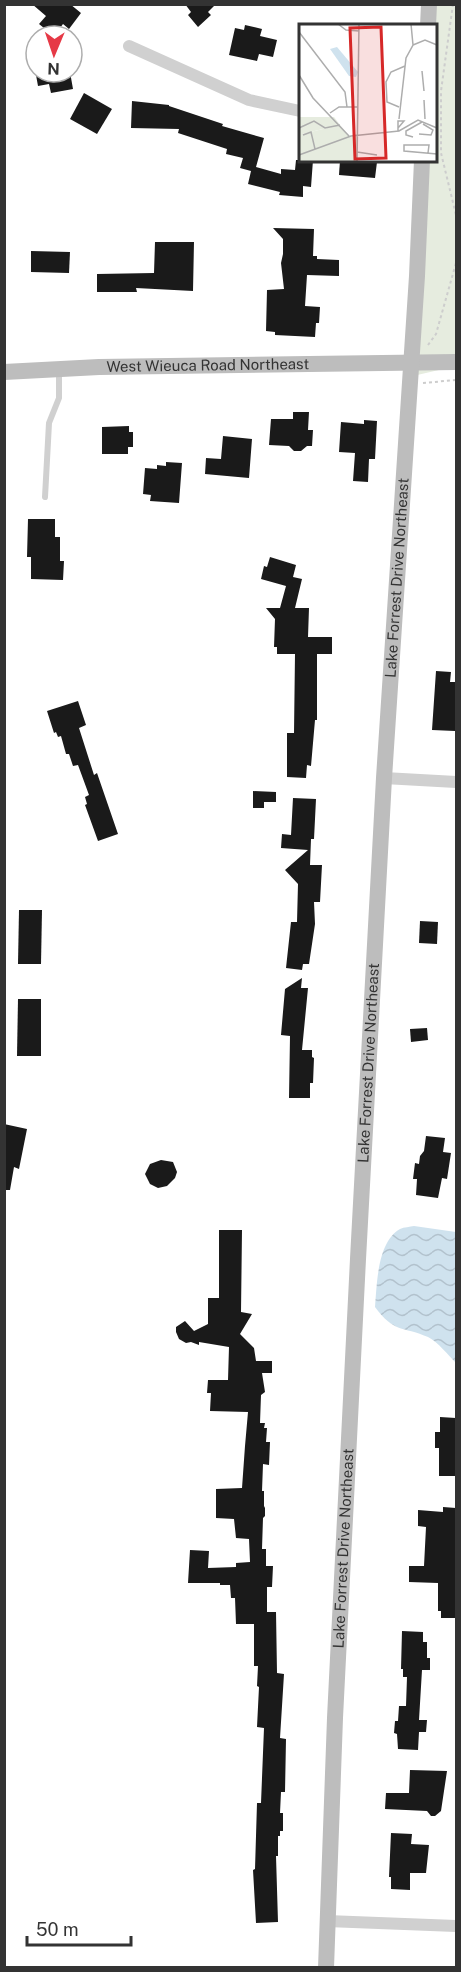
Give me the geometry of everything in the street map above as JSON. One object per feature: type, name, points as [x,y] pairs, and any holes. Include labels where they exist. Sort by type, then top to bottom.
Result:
[{"type":"street","points":[[428,24],[429,4]]},
{"type":"street","points":[[129,46],[249,100],[299,111]]},
{"type":"street","name":"Lake Forrest Drive Northeast","points":[[326,1968],[339,1632],[384,778],[422,162]]},
{"type":"street","name":"West Wieuca Road Northeast","points":[[4,372],[106,367],[456,362]]},
{"type":"street","points":[[384,778],[456,782]]},
{"type":"street","points":[[327,1921],[456,1926]]},
{"type":"lane","points":[[45,496],[49,423],[59,398],[59,369]]},
{"type":"path","points":[[453,4],[441,91],[441,153],[456,215]]},
{"type":"path","points":[[424,351],[436,334],[456,263]]},
{"type":"shaded area","points":[[434,5],[456,5],[456,366],[413,376],[426,162],[437,162]]},
{"type":"water","points":[[414,1226],[456,1232],[456,1363],[432,1339],[393,1325],[375,1307],[380,1265],[387,1244],[392,1235],[400,1229]]},
{"type":"building","points":[[32,4],[70,4],[81,13],[73,24],[39,24],[46,16]]},
{"type":"building","points":[[185,4],[216,4],[208,12],[211,15],[198,27],[188,15],[191,12]]},
{"type":"building","points":[[245,25],[262,29],[260,36],[277,40],[273,57],[259,54],[257,61],[229,55],[235,28],[244,30]]},
{"type":"building","points":[[49,84],[72,84],[73,89],[51,93]]},
{"type":"building","points":[[84,93],[112,109],[97,134],[70,119]]},
{"type":"building","points":[[132,101],[169,105],[223,124],[222,126],[264,138],[256,167],[281,174],[281,169],[295,170],[296,160],[313,162],[311,187],[303,186],[303,197],[279,195],[280,192],[248,184],[251,171],[240,168],[243,158],[226,154],[227,149],[178,133],[179,129],[131,128]]},
{"type":"building","points":[[340,162],[377,162],[375,178],[339,175]]},
{"type":"building","points":[[273,228],[314,229],[313,256],[317,256],[317,259],[339,260],[339,276],[307,275],[305,306],[320,307],[315,337],[275,335],[275,332],[266,331],[267,290],[284,289],[281,263],[283,239]]},
{"type":"building","points":[[155,242],[194,242],[193,291],[136,288],[137,292],[97,292],[97,274],[154,273]]},
{"type":"building","points":[[31,251],[70,252],[69,273],[31,272]]},
{"type":"building","points":[[293,412],[309,412],[308,430],[313,430],[312,446],[307,446],[301,451],[294,451],[289,446],[269,445],[271,419],[293,419]]},
{"type":"building","points":[[364,420],[377,421],[375,459],[369,459],[368,482],[353,481],[355,453],[339,452],[341,422],[364,424]]},
{"type":"building","points":[[129,426],[129,432],[133,432],[133,447],[128,447],[128,454],[102,454],[102,427]]},
{"type":"building","points":[[223,436],[252,439],[249,478],[205,474],[206,458],[221,459]]},
{"type":"building","points":[[166,462],[182,463],[179,503],[150,501],[151,495],[143,494],[145,468],[157,469],[157,465],[166,466]]},
{"type":"building","points":[[28,519],[55,519],[55,537],[60,537],[60,561],[64,561],[63,580],[31,579],[31,557],[27,557]]},
{"type":"building","points":[[270,557],[296,565],[293,577],[302,579],[295,608],[309,608],[308,637],[332,637],[332,654],[317,654],[317,720],[315,720],[311,766],[307,765],[306,778],[287,777],[287,733],[294,733],[295,654],[277,654],[277,647],[274,647],[275,619],[266,608],[280,608],[286,586],[261,579],[264,566],[267,567]]},
{"type":"building","points":[[436,671],[451,672],[450,682],[456,682],[455,731],[432,730]]},
{"type":"building","points":[[78,701],[86,725],[79,728],[94,775],[97,773],[118,834],[98,841],[85,805],[87,804],[85,797],[89,795],[78,765],[73,766],[69,754],[66,754],[61,736],[58,737],[56,732],[54,733],[47,711]]},
{"type":"building","points":[[253,791],[276,792],[276,802],[264,802],[264,808],[253,808]]},
{"type":"building","points":[[293,798],[316,799],[310,865],[322,865],[320,902],[314,902],[315,924],[309,964],[303,964],[302,970],[286,968],[291,922],[297,922],[298,884],[285,870],[308,850],[281,848],[282,834],[291,835]]},
{"type":"building","points":[[19,910],[42,910],[41,964],[18,964]]},
{"type":"building","points":[[420,921],[438,922],[437,944],[419,943]]},
{"type":"building","points":[[302,978],[301,988],[308,988],[302,1050],[312,1050],[313,1083],[310,1083],[310,1098],[289,1098],[290,1036],[281,1035],[285,989]]},
{"type":"building","points":[[18,999],[41,999],[41,1056],[17,1056]]},
{"type":"building","points":[[427,1028],[428,1040],[411,1042],[410,1029]]},
{"type":"building","points":[[4,1124],[27,1129],[19,1169],[14,1167],[10,1190],[4,1190]]},
{"type":"building","points":[[426,1136],[445,1138],[443,1152],[451,1153],[447,1179],[442,1178],[438,1198],[416,1195],[417,1179],[413,1179],[415,1163],[419,1164]]},
{"type":"building","points":[[161,1160],[173,1162],[177,1172],[175,1178],[167,1186],[158,1188],[150,1184],[145,1174],[150,1164]]},
{"type":"building","points":[[219,1230],[242,1230],[241,1312],[252,1314],[240,1334],[254,1348],[256,1361],[272,1361],[272,1373],[262,1373],[265,1392],[261,1395],[260,1423],[265,1423],[266,1442],[270,1442],[269,1465],[263,1464],[262,1491],[264,1491],[265,1516],[263,1518],[262,1549],[266,1549],[266,1566],[273,1566],[272,1587],[267,1587],[267,1612],[276,1612],[277,1673],[284,1674],[280,1738],[286,1739],[285,1792],[281,1792],[280,1813],[283,1813],[283,1831],[280,1831],[280,1836],[278,1836],[278,1856],[276,1856],[278,1922],[256,1923],[253,1870],[255,1869],[257,1803],[261,1803],[264,1728],[257,1727],[259,1687],[257,1686],[258,1666],[254,1666],[254,1624],[236,1624],[235,1598],[231,1598],[230,1585],[188,1583],[190,1550],[209,1551],[208,1568],[236,1567],[236,1563],[250,1562],[249,1539],[236,1538],[234,1519],[216,1518],[216,1489],[242,1488],[248,1412],[210,1411],[211,1393],[207,1393],[208,1380],[228,1380],[229,1347],[199,1342],[199,1345],[186,1343],[179,1339],[176,1332],[176,1327],[185,1321],[194,1331],[208,1324],[208,1298],[219,1298]]},
{"type":"building","points":[[440,1417],[456,1418],[456,1476],[439,1476],[439,1448],[435,1448],[435,1432],[440,1432]]},
{"type":"building","points":[[443,1507],[456,1508],[456,1618],[441,1618],[441,1611],[438,1611],[438,1583],[409,1582],[409,1566],[424,1566],[426,1527],[418,1526],[418,1510],[443,1512]]},
{"type":"building","points":[[402,1631],[423,1632],[423,1642],[427,1642],[427,1658],[430,1658],[430,1670],[422,1670],[419,1720],[427,1720],[426,1732],[419,1732],[418,1750],[398,1749],[397,1734],[394,1733],[399,1706],[406,1706],[407,1677],[403,1677],[403,1669],[401,1669]]},
{"type":"building","points":[[410,1770],[447,1771],[441,1811],[435,1816],[431,1816],[427,1811],[385,1809],[386,1793],[409,1793]]},
{"type":"building","points":[[391,1833],[412,1834],[411,1844],[429,1845],[426,1873],[410,1873],[410,1890],[391,1889],[391,1877],[389,1877]]}]
